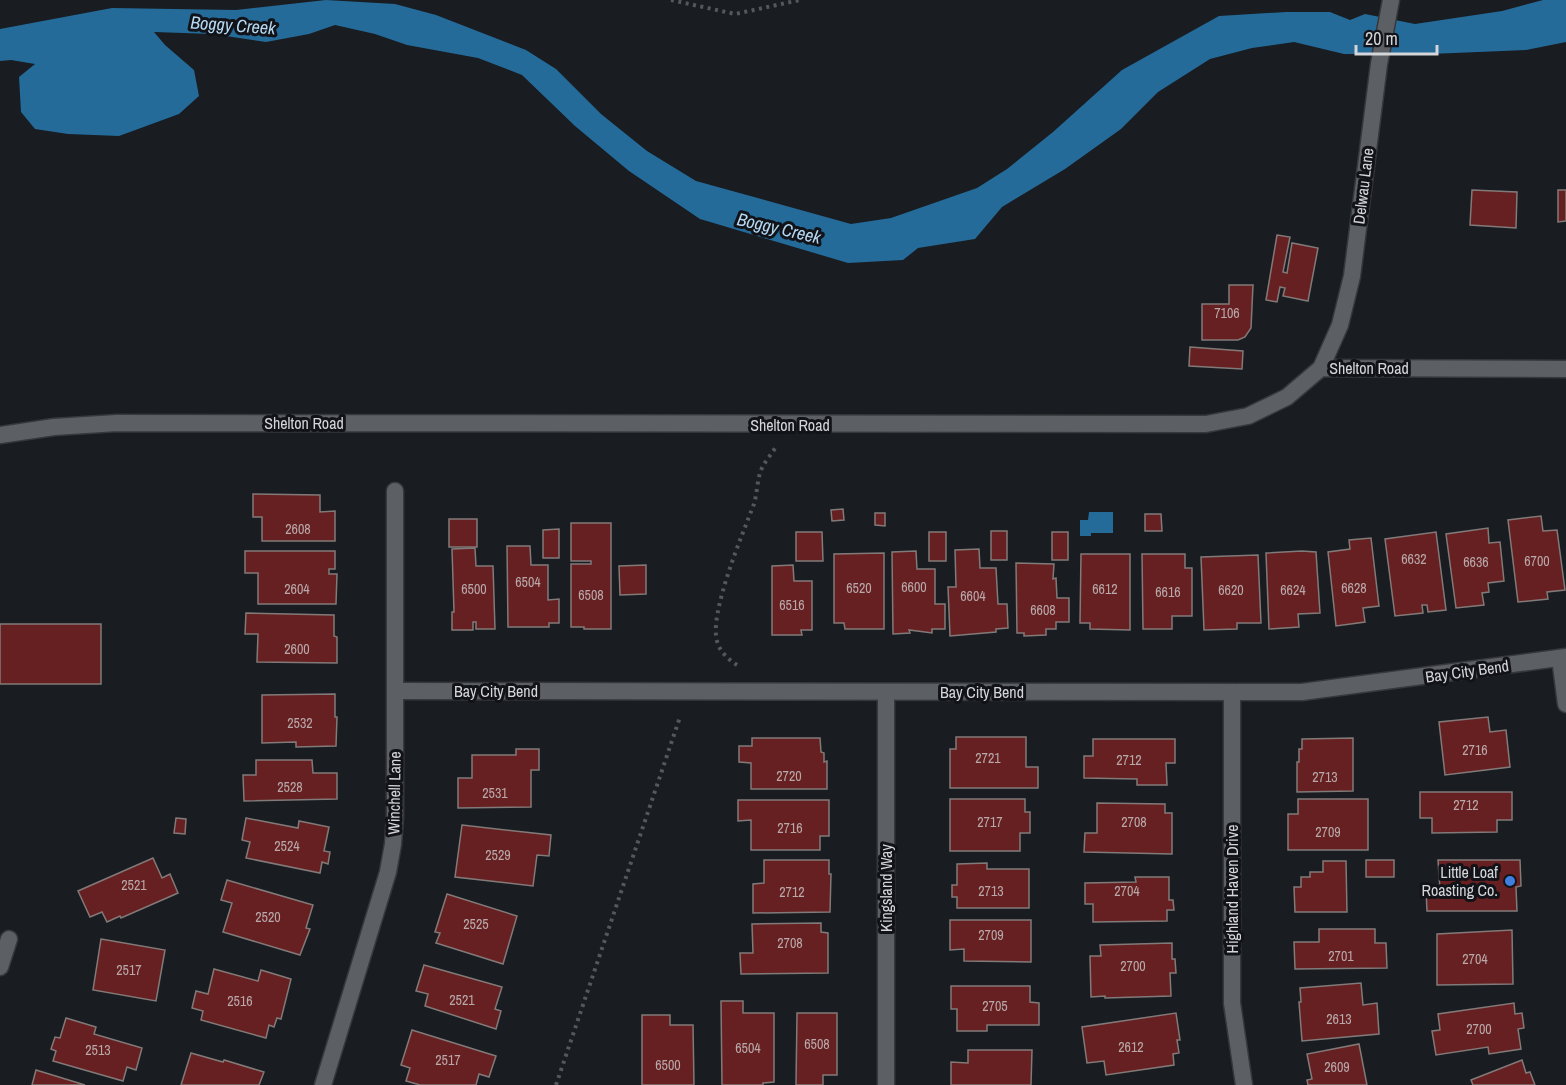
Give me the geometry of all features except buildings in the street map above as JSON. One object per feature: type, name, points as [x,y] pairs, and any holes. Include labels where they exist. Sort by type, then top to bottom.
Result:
[{"type":"street","name":"Delwau Lane","points":[[1321,368],[1340,325],[1352,276],[1379,64],[1391,0]]},
{"type":"street","name":"Shelton Road","points":[[0,435],[54,427],[128,423],[1206,424],[1248,416],[1287,398],[1321,368],[1566,369]]},
{"type":"street","name":"Winchell Lane","points":[[323,1085],[388,872],[393,844],[396,691],[395,491]]},
{"type":"street","name":"Bay City Bend","points":[[396,691],[1302,692],[1563,658]]},
{"type":"street","points":[[1563,658],[1566,704]]},
{"type":"street","name":"Kingsland Way","points":[[886,692],[886,1085]]},
{"type":"street","name":"Highland Haven Drive","points":[[1232,692],[1232,1003],[1244,1085]]},
{"type":"street","points":[[0,967],[9,939]]},
{"type":"path","points":[[671,0],[735,14],[800,0]]},
{"type":"path","points":[[737,665],[721,650],[717,640],[718,615],[728,576],[754,503],[760,473],[788,425]]},
{"type":"path","points":[[556,1085],[680,717]]},
{"type":"water","name":"Boggy Creek","points":[[326,0],[395,4],[436,15],[526,50],[556,69],[601,114],[647,151],[696,181],[851,224],[891,218],[977,188],[1007,169],[1053,132],[1122,70],[1219,16],[1330,12],[1350,20],[1365,14],[1415,24],[1502,11],[1543,0],[1566,0],[1566,42],[1526,50],[1430,54],[1344,54],[1294,42],[1252,48],[1210,59],[1158,92],[1121,129],[1065,169],[1002,207],[975,239],[918,248],[903,260],[848,263],[700,219],[629,171],[575,126],[522,75],[478,58],[407,45],[375,34],[335,25],[309,34],[266,42],[212,34],[154,32],[165,45],[194,70],[199,96],[179,114],[119,136],[68,134],[35,129],[21,112],[19,77],[35,64],[11,60],[0,61],[0,29],[112,8],[236,10]]},
{"type":"water","points":[[1089,512],[1113,512],[1113,533],[1091,533],[1091,536],[1080,536],[1080,520],[1088,520]]},
{"type":"place","name":"Little Loaf Roasting Co.","points":[[1510,881]]}]
